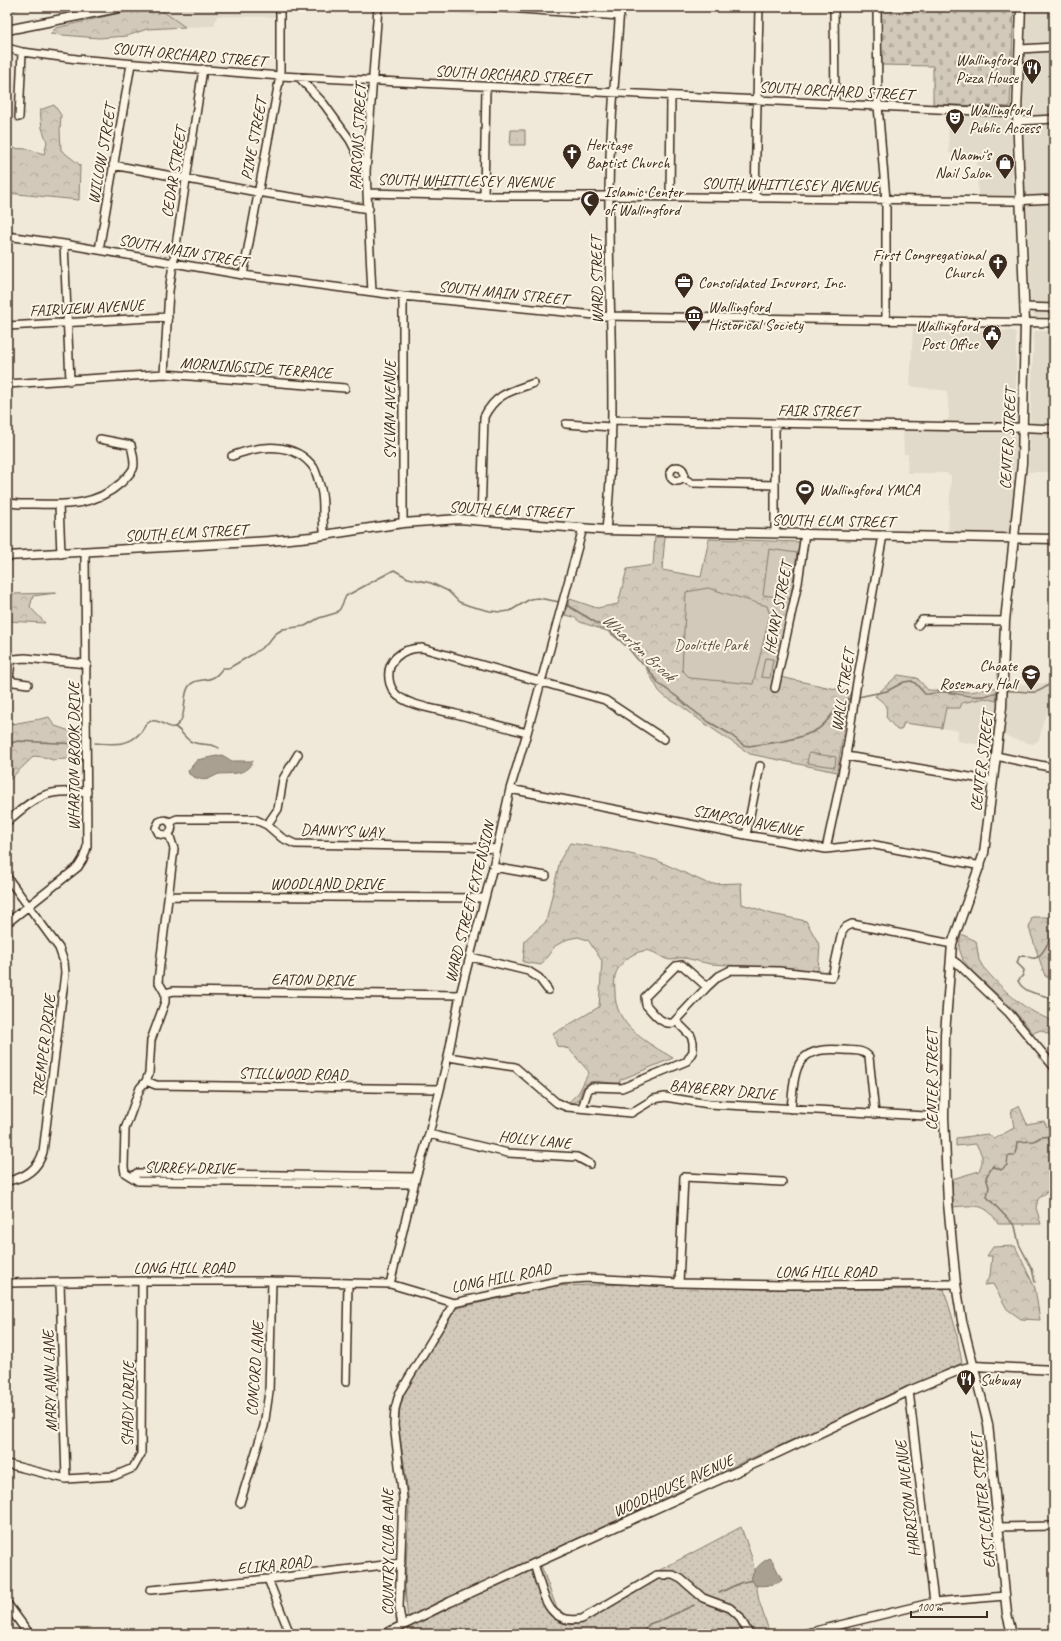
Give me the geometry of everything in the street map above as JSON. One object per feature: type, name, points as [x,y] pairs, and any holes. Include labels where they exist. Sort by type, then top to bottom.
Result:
[{"type":"main road","points":[[7,30],[123,7]]},
{"type":"main road","name":"CENTER STREET","points":[[974,1366],[962,1321],[956,1284],[948,1203],[944,1117],[945,1034],[952,944],[981,866],[984,853],[1003,698],[1005,621],[1021,470],[1025,323],[1017,117],[1022,7]]},
{"type":"main road","name":"SOUTH ELM STREET","points":[[7,556],[269,542],[403,523],[445,519],[481,520],[606,530],[1054,539]]},
{"type":"main road","points":[[974,1366],[1054,1370]]},
{"type":"main road","name":"WOODHOUSE AVENUE","points":[[385,1634],[450,1602],[908,1392],[962,1369],[974,1366]]},
{"type":"main road","name":"EAST CENTER STREET","points":[[974,1366],[988,1424],[1005,1596],[1012,1634]]},
{"type":"main road","points":[[7,1604],[29,1634]]},
{"type":"street","name":"PINE STREET","points":[[243,275],[257,192],[280,76],[280,7]]},
{"type":"street","name":"PARSONS STREET","points":[[372,292],[366,172],[374,81],[378,7]]},
{"type":"street","points":[[492,7],[620,16]]},
{"type":"street","name":"WARD STREET","points":[[606,530],[612,424],[609,197],[613,92],[620,7]]},
{"type":"street","points":[[755,198],[759,7]]},
{"type":"street","points":[[834,7],[835,103]]},
{"type":"street","points":[[878,7],[878,106],[886,200],[886,320]]},
{"type":"street","points":[[1020,49],[1054,46]]},
{"type":"street","name":"SOUTH ORCHARD STREET","points":[[7,48],[22,52],[131,64],[280,76],[835,103],[1054,119]]},
{"type":"street","points":[[19,117],[22,52]]},
{"type":"street","name":"WILLOW STREET","points":[[99,250],[131,64]]},
{"type":"street","name":"CEDAR STREET","points":[[164,374],[173,262],[203,69]]},
{"type":"street","points":[[299,77],[324,104],[350,140],[366,172]]},
{"type":"street","points":[[484,196],[486,87]]},
{"type":"street","points":[[670,197],[672,96]]},
{"type":"street","points":[[113,165],[186,180],[369,209]]},
{"type":"street","name":"SOUTH WHITTLESEY AVENUE","points":[[368,193],[484,196],[1020,201],[1054,200]]},
{"type":"street","name":"SOUTH MAIN STREET","points":[[7,236],[173,262],[243,275],[403,296],[611,316],[1054,323]]},
{"type":"street","points":[[64,244],[70,381]]},
{"type":"street","name":"SYLVAN AVENUE","points":[[403,296],[403,523]]},
{"type":"street","points":[[1024,307],[1054,308]]},
{"type":"street","name":"FAIRVIEW AVENUE","points":[[7,326],[168,317]]},
{"type":"street","name":"MORNINGSIDE TERRACE","points":[[7,384],[164,374],[346,388]]},
{"type":"street","points":[[481,520],[484,417],[498,397],[534,383]]},
{"type":"street","name":"FAIR STREET","points":[[566,424],[775,424],[1054,429]]},
{"type":"street","points":[[775,424],[775,533]]},
{"type":"street","points":[[7,502],[59,505],[81,503],[93,500],[110,491],[128,476],[133,468],[134,463],[132,445],[100,439]]},
{"type":"street","points":[[232,456],[247,450],[279,447],[296,452],[314,468],[322,490],[325,535]]},
{"type":"street","points":[[683,478],[692,483],[775,485]]},
{"type":"street","points":[[59,505],[61,554]]},
{"type":"street","name":"WARD STREET EXTENSION","points":[[390,1284],[415,1181],[429,1134],[448,1057],[460,995],[493,867],[510,789],[527,733],[583,528]]},
{"type":"street","name":"HENRY STREET","points":[[775,688],[798,583],[805,534]]},
{"type":"street","name":"WALL STREET","points":[[826,849],[846,756],[855,694],[883,535]]},
{"type":"street","name":"WHARTON BROOK DRIVE","points":[[7,923],[78,866],[83,859],[87,847],[86,552]]},
{"type":"street","points":[[918,624],[922,620],[1005,621]]},
{"type":"street","points":[[527,733],[407,701],[394,692],[390,682],[389,671],[393,660],[400,653],[411,649],[422,648],[605,700],[664,739]]},
{"type":"street","points":[[28,684],[14,682],[9,678],[14,659],[25,658],[86,664]]},
{"type":"street","points":[[267,825],[278,809],[283,779],[298,754]]},
{"type":"street","points":[[846,756],[993,781]]},
{"type":"street","points":[[996,756],[1054,768]]},
{"type":"street","points":[[746,835],[760,766]]},
{"type":"street","name":"SIMPSON AVENUE","points":[[510,789],[826,849],[870,844],[981,866]]},
{"type":"street","points":[[7,822],[42,796],[54,792],[87,792]]},
{"type":"street","name":"DANNY'S WAY","points":[[169,834],[159,834],[156,828],[162,820],[168,820],[170,822],[177,819],[254,819],[267,825],[282,838],[295,844],[469,847],[497,849]]},
{"type":"street","points":[[146,1081],[149,1073],[151,1040],[165,1002],[165,993],[158,981],[174,849],[169,834],[172,827],[170,822]]},
{"type":"street","points":[[493,867],[546,876]]},
{"type":"street","name":"TREMPER DRIVE","points":[[7,877],[59,948],[64,962],[65,981],[43,1152],[39,1162],[31,1171],[21,1177],[7,1181]]},
{"type":"street","name":"WOODLAND DRIVE","points":[[169,896],[484,898]]},
{"type":"street","points":[[707,987],[682,965],[676,966],[645,997],[646,1005],[667,1024],[676,1021],[707,987],[719,976],[731,970],[780,971],[832,977],[842,932],[846,927],[852,924],[952,944]]},
{"type":"street","points":[[471,957],[528,972],[539,978],[548,990]]},
{"type":"street","points":[[951,959],[1009,1014],[1054,1067]]},
{"type":"street","name":"EATON DRIVE","points":[[165,993],[174,991],[460,995]]},
{"type":"street","points":[[582,1108],[588,1090],[592,1087],[622,1088],[687,1062],[693,1051],[693,1042],[691,1036],[676,1021]]},
{"type":"street","points":[[790,1109],[794,1076],[798,1065],[803,1059],[815,1051],[822,1049],[833,1049],[864,1052],[869,1057],[875,1114]]},
{"type":"street","name":"BAYBERRY DRIVE","points":[[448,1057],[515,1067],[557,1103],[567,1107],[631,1113],[654,1099],[666,1097],[709,1104],[944,1117]]},
{"type":"street","name":"STILLWOOD ROAD","points":[[146,1081],[156,1085],[439,1089]]},
{"type":"street","name":"SURREY DRIVE","points":[[146,1081],[140,1088],[125,1128],[124,1167],[126,1173],[132,1177],[137,1173],[415,1181]]},
{"type":"street","name":"HOLLY LANE","points":[[429,1134],[508,1153],[577,1157],[590,1164]]},
{"type":"street","points":[[679,1283],[684,1177],[782,1182]]},
{"type":"street","name":"LONG HILL ROAD","points":[[7,1283],[272,1281],[390,1284],[454,1303],[562,1280],[586,1278],[679,1283],[782,1285],[956,1284]]},
{"type":"street","name":"SHADY DRIVE","points":[[7,1464],[66,1479],[114,1476],[133,1468],[141,1454],[142,1281]]},
{"type":"street","name":"CONCORD LANE","points":[[240,1503],[264,1426],[269,1392],[272,1281]]},
{"type":"street","name":"MARY ANN LANE","points":[[60,1283],[66,1479]]},
{"type":"street","points":[[346,1382],[348,1284]]},
{"type":"street","name":"COUNTRY CLUB LANE","points":[[402,1626],[399,1608],[403,1498],[394,1425],[395,1409],[399,1394],[454,1303]]},
{"type":"street","name":"HARRISON AVENUE","points":[[908,1392],[934,1602]]},
{"type":"street","points":[[999,1527],[1054,1526]]},
{"type":"street","name":"ELIKA ROAD","points":[[150,1590],[268,1579],[401,1563]]},
{"type":"street","points":[[534,1564],[551,1611],[564,1620],[573,1621],[582,1619],[657,1575],[666,1574],[673,1575],[681,1579],[703,1598],[730,1608],[739,1616],[749,1634]]},
{"type":"street","points":[[268,1579],[290,1634]]},
{"type":"street","points":[[803,1634],[934,1602],[1005,1596]]},
{"type":"shaded area","points":[[157,7],[278,7],[278,17],[217,16],[214,26],[185,27]]},
{"type":"shaded area","points":[[407,7],[480,7],[478,16]]},
{"type":"shaded area","points":[[1027,7],[1054,7],[1054,196],[1028,197],[1025,194],[1023,127]]},
{"type":"shaded area","points":[[948,115],[1011,117],[1013,196],[978,195],[977,160],[964,159],[964,156],[949,153]]},
{"type":"shaded area","points":[[1054,204],[1054,317],[1034,316],[1031,302],[1027,205]]},
{"type":"shaded area","points":[[913,328],[1014,331],[1016,334],[1016,424],[947,421],[949,416],[947,391],[910,386]]},
{"type":"shaded area","points":[[1034,331],[1054,331],[1054,472],[1028,472]]},
{"type":"shaded area","points":[[903,429],[1013,431],[1018,436],[1010,532],[948,532],[951,476],[946,473],[907,473],[908,454],[904,454]]},
{"type":"shaded area","points":[[1054,676],[1054,704],[1051,704],[1043,722],[1039,740],[1033,744],[1013,739],[1005,735],[991,747],[957,741],[958,731],[942,728],[946,708],[960,708],[961,703],[985,698],[996,701],[1008,698],[1009,685],[1048,683]]},
{"type":"shaded area","points":[[222,755],[232,761],[253,761],[250,766],[238,773],[219,774],[205,780],[189,774],[188,771],[197,760]]},
{"type":"shaded area","points":[[770,1558],[782,1580],[769,1585],[755,1585],[751,1579],[754,1572],[761,1564]]},
{"type":"green space","points":[[145,7],[157,7],[185,27],[147,29],[127,36],[99,38],[50,34],[56,28]]},
{"type":"green space","points":[[881,7],[1014,7],[1010,107],[933,104],[933,66],[881,65]]},
{"type":"green space","points":[[54,105],[61,115],[61,150],[80,165],[79,200],[7,193],[7,148],[27,149],[44,154],[47,142],[42,128],[40,110]]},
{"type":"green space","points":[[511,130],[525,130],[525,145],[510,145]]},
{"type":"green space","name":"Doolittle Park","points":[[655,537],[665,537],[662,570],[701,577],[709,539],[802,542],[780,677],[850,692],[837,772],[750,754],[684,708],[664,696],[659,691],[641,659],[632,650],[607,631],[580,622],[574,617],[565,615],[570,599],[597,608],[618,604],[627,569],[653,565]]},
{"type":"green space","points":[[769,549],[797,553],[791,599],[763,595]]},
{"type":"green space","points":[[708,588],[767,606],[770,615],[753,684],[690,678],[682,670],[686,592]]},
{"type":"green space","points":[[56,593],[33,596],[30,607],[45,623],[7,621],[7,602],[9,602],[12,594]]},
{"type":"green space","points":[[765,658],[773,659],[770,678],[761,677]]},
{"type":"green space","points":[[898,675],[917,678],[928,690],[971,692],[997,687],[996,701],[985,698],[962,703],[960,708],[946,708],[942,728],[904,723],[901,730],[897,730],[886,717],[885,705],[875,696]]},
{"type":"green space","points":[[49,717],[55,726],[76,733],[77,758],[53,760],[34,756],[7,782],[7,726]]},
{"type":"green space","points":[[809,753],[836,757],[835,767],[807,763]]},
{"type":"green space","points":[[570,843],[608,849],[656,860],[709,884],[741,883],[742,904],[772,914],[806,921],[820,946],[818,971],[712,964],[682,958],[671,960],[651,951],[638,952],[634,954],[622,963],[615,976],[616,1003],[620,1014],[626,1024],[634,1032],[673,1058],[620,1080],[620,1083],[589,1082],[581,1091],[579,1100],[573,1103],[569,1102],[579,1092],[589,1072],[569,1049],[557,1046],[553,1034],[599,1007],[602,961],[588,940],[578,937],[568,939],[555,946],[541,965],[523,962],[525,940],[546,922],[560,860]]},
{"type":"green space","points":[[1054,914],[1054,981],[1045,976],[1029,928],[1032,917],[1049,917]]},
{"type":"green space","points":[[961,934],[976,941],[979,960],[983,967],[1006,992],[1033,1012],[1054,1021],[1054,1037],[1041,1030],[1033,1033],[1011,1007],[973,972],[963,960],[959,948]]},
{"type":"green space","points":[[1019,1106],[1027,1124],[1044,1121],[1047,1127],[1054,1125],[1054,1187],[1038,1199],[1036,1208],[1041,1224],[998,1224],[989,1212],[980,1207],[953,1207],[952,1179],[979,1171],[982,1163],[981,1155],[976,1144],[956,1146],[956,1138],[988,1134],[994,1139],[1014,1128],[1011,1109]]},
{"type":"green space","points":[[1015,1246],[1035,1288],[1040,1320],[1021,1319],[1007,1309],[993,1284],[984,1285],[990,1276],[992,1256],[987,1256],[993,1247]]},
{"type":"green space","points":[[633,1284],[761,1289],[944,1289],[956,1330],[962,1363],[699,1482],[538,1557],[557,1609],[571,1617],[585,1615],[658,1571],[741,1527],[752,1558],[759,1601],[770,1634],[409,1634],[405,1587],[409,1506],[398,1424],[400,1408],[406,1389],[454,1309],[551,1286]]},
{"type":"waterway","name":"Wharton Brook","points":[[95,743],[120,744],[131,740],[136,737],[146,724],[151,721],[160,722],[170,727],[176,726],[182,718],[187,690],[191,684],[214,677],[223,668],[229,668],[253,654],[267,644],[275,634],[283,629],[305,626],[319,618],[336,613],[340,609],[346,596],[394,570],[408,578],[431,583],[448,591],[459,602],[490,611],[510,611],[530,599],[538,598],[560,602]]},
{"type":"waterway","name":"Wharton Brook","points":[[565,604],[610,631],[638,660],[646,666],[659,684],[709,722],[730,734],[743,745],[749,746],[793,739],[810,733],[823,725],[842,703],[852,698]]},
{"type":"waterway","name":"Wharton Brook","points":[[858,697],[887,691],[904,682],[911,681],[915,683],[925,694],[941,692],[969,696],[986,696],[1000,692]]},
{"type":"waterway","name":"Wharton Brook","points":[[1005,691],[1035,692],[1043,689],[1054,681]]},
{"type":"waterway","points":[[175,727],[192,742],[212,745],[219,748]]},
{"type":"waterway","name":"Wharton Brook","points":[[7,744],[18,741],[78,744]]},
{"type":"waterway","name":"Wharton Brook","points":[[1054,930],[1046,946],[1038,957],[1031,958],[1023,955],[1019,957],[1017,963],[1024,970],[1023,975],[1018,981],[1021,986],[1054,1000]]},
{"type":"waterway","points":[[1035,1282],[1032,1269],[1019,1244],[1015,1226],[987,1197],[989,1187],[986,1177],[993,1166],[1001,1170],[1007,1165],[1008,1156],[1014,1156],[1017,1142],[1034,1141],[1041,1137],[1054,1136]]},
{"type":"waterway","points":[[719,1593],[740,1583],[752,1580]]},
{"type":"waterway","points":[[642,1634],[649,1624],[664,1619],[694,1605]]},
{"type":"railway","points":[[7,10],[22,7]]},
{"type":"place","name":"Wallingford Pizza House","points":[[1032,85]]},
{"type":"place","name":"Wallingford Public Access","points":[[955,135]]},
{"type":"place","name":"Heritage Baptist Church","points":[[572,170]]},
{"type":"place","name":"Naomi's Nail Salon","points":[[1005,180]]},
{"type":"place","name":"Islamic Center of Wallingford","points":[[590,217]]},
{"type":"place","name":"First Congregational Church","points":[[998,280]]},
{"type":"place","name":"Consolidated Insurors, Inc.","points":[[684,299]]},
{"type":"place","name":"Wallingford Historical Society","points":[[694,332]]},
{"type":"place","name":"Wallingford Post Office","points":[[992,351]]},
{"type":"place","name":"Wallingford YMCA","points":[[805,506]]},
{"type":"place","name":"Choate Rosemary Hall","points":[[1031,691]]},
{"type":"place","name":"Subway","points":[[966,1396]]}]
